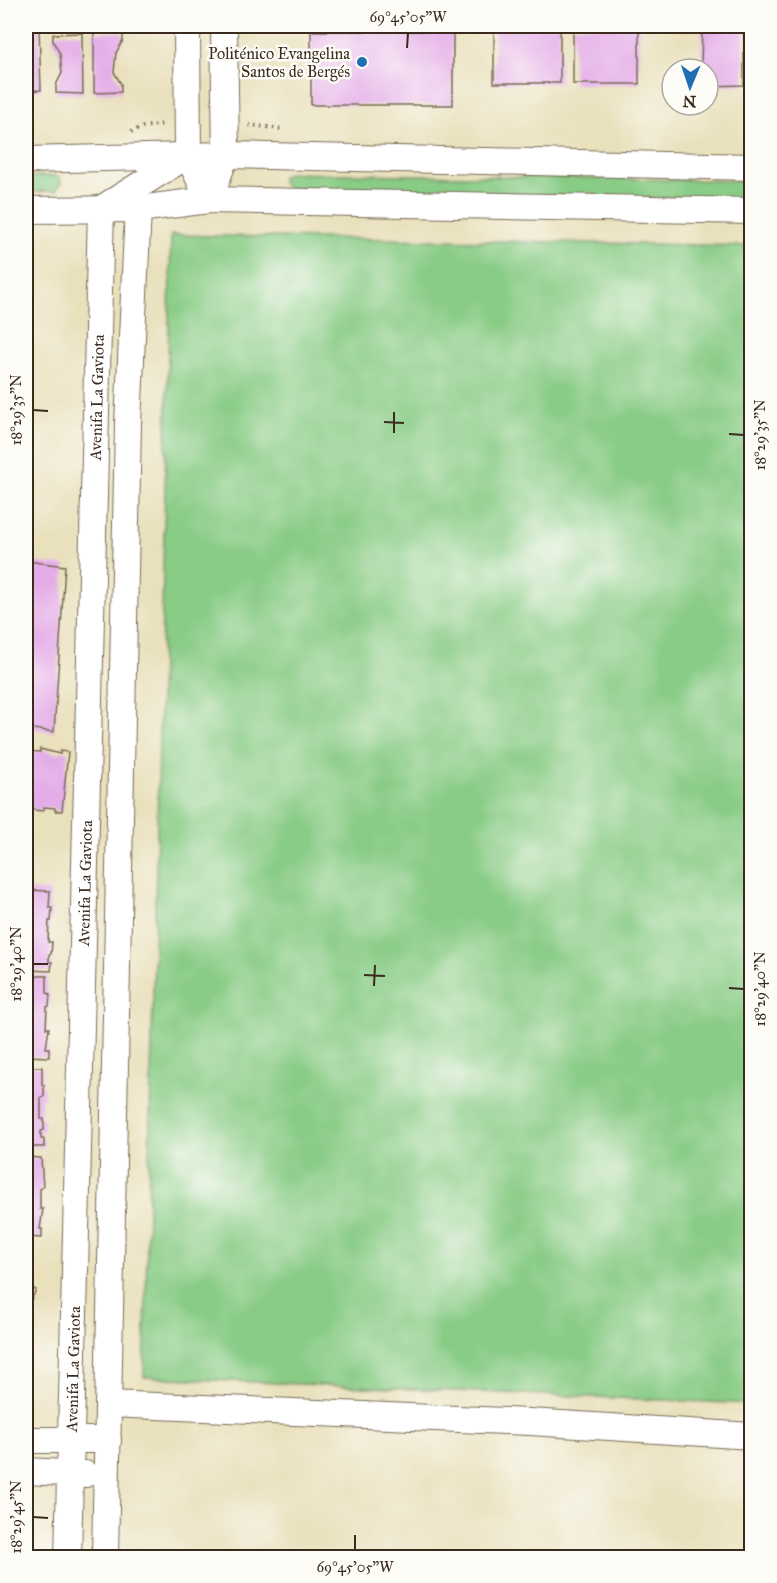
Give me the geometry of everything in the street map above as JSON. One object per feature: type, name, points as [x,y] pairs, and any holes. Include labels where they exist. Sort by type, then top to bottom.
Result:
[{"type":"street","points":[[187,26],[188,155],[209,200]]},
{"type":"street","points":[[209,200],[226,155],[224,26]]},
{"type":"street","points":[[101,209],[188,155]]},
{"type":"street","points":[[26,160],[226,155],[752,167]]},
{"type":"street","points":[[26,210],[138,209],[209,200],[752,211]]},
{"type":"street","name":"Avenifa La Gaviota","points":[[68,1557],[101,209]]},
{"type":"street","name":"Avenifa La Gaviota","points":[[105,1557],[128,447],[138,209]]},
{"type":"street","points":[[108,1404],[507,1421],[752,1436]]},
{"type":"street","points":[[26,1440],[72,1438],[108,1440]]},
{"type":"street","points":[[26,1471],[105,1475]]},
{"type":"green space","points":[[289,173],[751,181],[752,200],[289,189],[282,183],[282,177]]},
{"type":"green space","points":[[26,176],[56,176],[61,183],[56,191],[26,192]]},
{"type":"green space","points":[[171,235],[751,246],[751,1404],[144,1377]]},
{"type":"building","points":[[39,26],[41,90],[26,91],[26,27]]},
{"type":"building","points":[[494,26],[560,26],[560,83],[494,83]]},
{"type":"building","points":[[573,26],[639,26],[639,84],[573,84]]},
{"type":"building","points":[[702,26],[744,26],[744,85],[720,86],[720,57],[701,57]]},
{"type":"building","points":[[311,31],[453,31],[453,105],[311,105]]},
{"type":"building","points":[[94,32],[123,32],[123,40],[116,53],[114,72],[121,84],[121,92],[94,93]]},
{"type":"building","points":[[82,33],[83,94],[56,93],[56,85],[62,73],[60,54],[53,41],[53,34]]},
{"type":"building","points":[[26,561],[65,566],[54,732],[26,728]]},
{"type":"building","points":[[40,749],[60,754],[60,751],[68,752],[62,811],[44,807],[43,811],[34,810],[33,806],[26,805],[26,751],[40,752]]},
{"type":"building","points":[[26,890],[50,891],[49,908],[52,908],[48,942],[52,942],[51,954],[49,954],[49,962],[52,962],[51,971],[26,970]]},
{"type":"building","points":[[26,976],[47,976],[47,993],[50,994],[47,1007],[46,1028],[49,1028],[46,1048],[49,1048],[49,1057],[26,1056]]},
{"type":"building","points":[[26,1067],[42,1067],[44,1097],[41,1098],[41,1119],[44,1119],[44,1130],[41,1131],[41,1139],[44,1139],[44,1147],[26,1147]]},
{"type":"building","points":[[26,1157],[41,1158],[43,1187],[40,1189],[40,1209],[43,1209],[40,1229],[42,1229],[42,1238],[26,1237]]},
{"type":"building","points":[[26,1285],[36,1290],[26,1310]]},
{"type":"building","points":[[26,1541],[32,1541],[29,1558],[26,1558]]},
{"type":"place","name":"Politénico Evangelina Santos de Bergés","points":[[362,62]]}]
